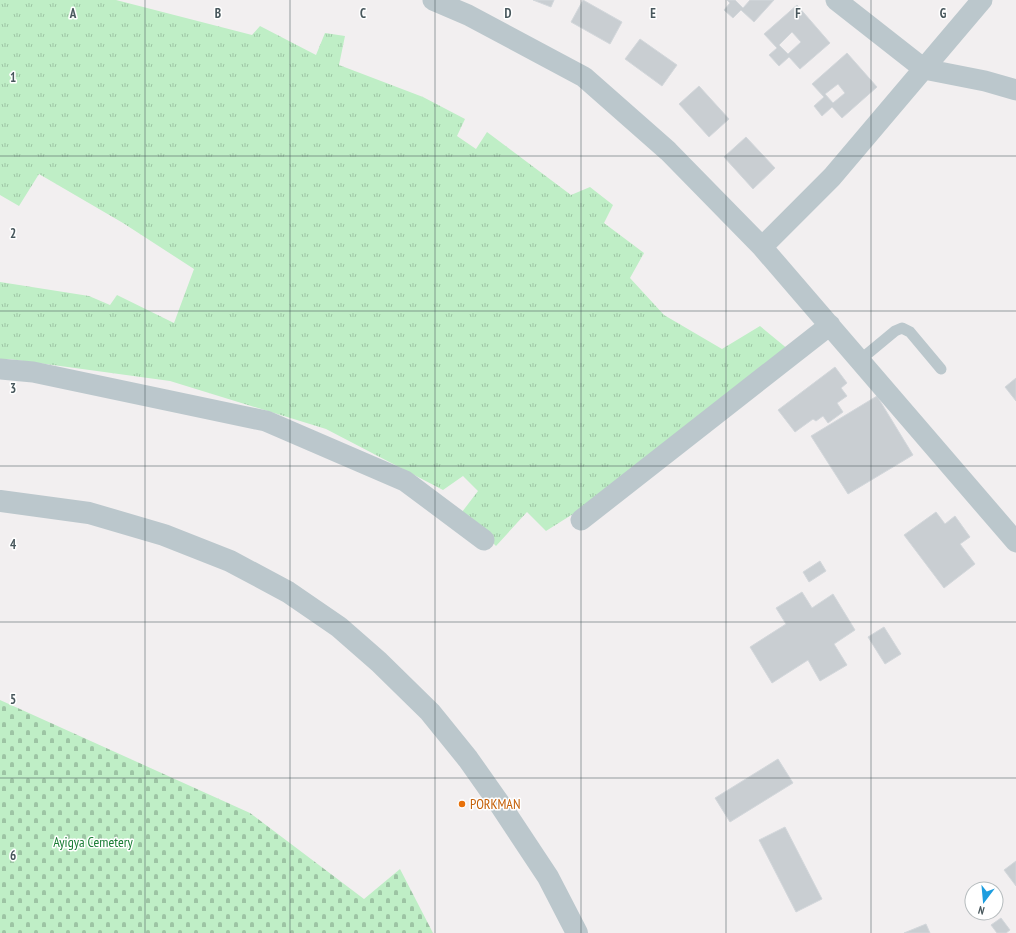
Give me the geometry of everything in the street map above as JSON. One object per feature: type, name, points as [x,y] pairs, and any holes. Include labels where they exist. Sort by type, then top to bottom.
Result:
[{"type":"street","points":[[433,0],[468,15],[584,77],[668,151],[762,248],[1016,542]]},
{"type":"street","points":[[836,0],[924,69],[985,81],[1016,90]]},
{"type":"street","points":[[762,248],[832,177],[982,0]]},
{"type":"street","points":[[581,520],[830,325]]},
{"type":"street","points":[[0,369],[33,372],[266,421],[405,481],[484,540]]},
{"type":"street","points":[[0,501],[89,513],[164,535],[230,561],[288,592],[339,627],[379,662],[430,712],[468,759],[499,802],[548,877],[577,933]]},
{"type":"lane","points":[[860,360],[895,331],[902,328],[910,332],[941,369]]},
{"type":"green space","points":[[0,0],[116,0],[252,35],[260,26],[316,55],[325,33],[345,36],[339,65],[423,97],[465,119],[457,136],[476,149],[487,132],[571,195],[590,187],[613,205],[604,223],[644,253],[630,278],[664,315],[722,349],[760,326],[789,350],[611,490],[546,531],[527,512],[496,546],[462,512],[478,491],[463,476],[443,490],[326,429],[170,381],[0,359],[0,282],[89,296],[110,305],[117,295],[174,323],[194,269],[123,223],[39,174],[19,206],[0,195]]},
{"type":"green space","name":"Ayigya Cemetery","points":[[0,700],[250,813],[364,899],[400,869],[433,933],[0,933]]},
{"type":"building","points":[[533,0],[554,0],[551,7]]},
{"type":"building","points":[[583,0],[622,22],[610,44],[571,22]]},
{"type":"building","points":[[727,0],[735,0],[743,8],[750,0],[774,0],[754,22],[741,10],[733,18],[724,10],[730,3]]},
{"type":"building","points":[[797,5],[830,43],[800,69],[789,57],[779,66],[769,55],[777,48],[764,34]],"holes":[[[792,32],[801,42],[788,54],[779,45]]]},
{"type":"building","points":[[640,39],[677,65],[662,86],[625,59]]},
{"type":"building","points":[[847,53],[877,87],[842,118],[832,107],[822,116],[814,106],[824,97],[812,84]],"holes":[[[838,84],[845,93],[833,103],[825,94]]]},
{"type":"building","points":[[699,86],[729,119],[709,137],[679,104]]},
{"type":"building","points":[[746,137],[775,168],[753,189],[724,157]]},
{"type":"building","points":[[835,367],[847,383],[841,388],[847,396],[837,403],[843,412],[828,423],[823,416],[816,421],[813,419],[795,432],[778,410]]},
{"type":"building","points":[[1016,378],[1016,401],[1005,387]]},
{"type":"building","points":[[877,396],[913,455],[848,494],[811,436]]},
{"type":"building","points":[[936,512],[945,524],[955,516],[970,537],[960,544],[975,564],[944,588],[904,535]]},
{"type":"building","points":[[820,561],[826,571],[809,582],[803,572]]},
{"type":"building","points":[[802,592],[812,608],[833,594],[855,630],[834,644],[847,665],[820,681],[808,660],[772,683],[750,647],[786,624],[776,608]]},
{"type":"building","points":[[884,627],[901,654],[885,664],[868,637]]},
{"type":"building","points":[[778,759],[793,783],[730,822],[715,798]]},
{"type":"building","points":[[785,827],[822,899],[796,912],[759,840]]},
{"type":"building","points":[[1016,861],[1016,886],[1004,870]]},
{"type":"building","points":[[997,921],[1003,921],[1010,930],[1006,933],[997,933],[991,925]]},
{"type":"building","points":[[926,924],[930,933],[904,933]]},
{"type":"place","name":"PORKMAN","points":[[462,804]]}]
